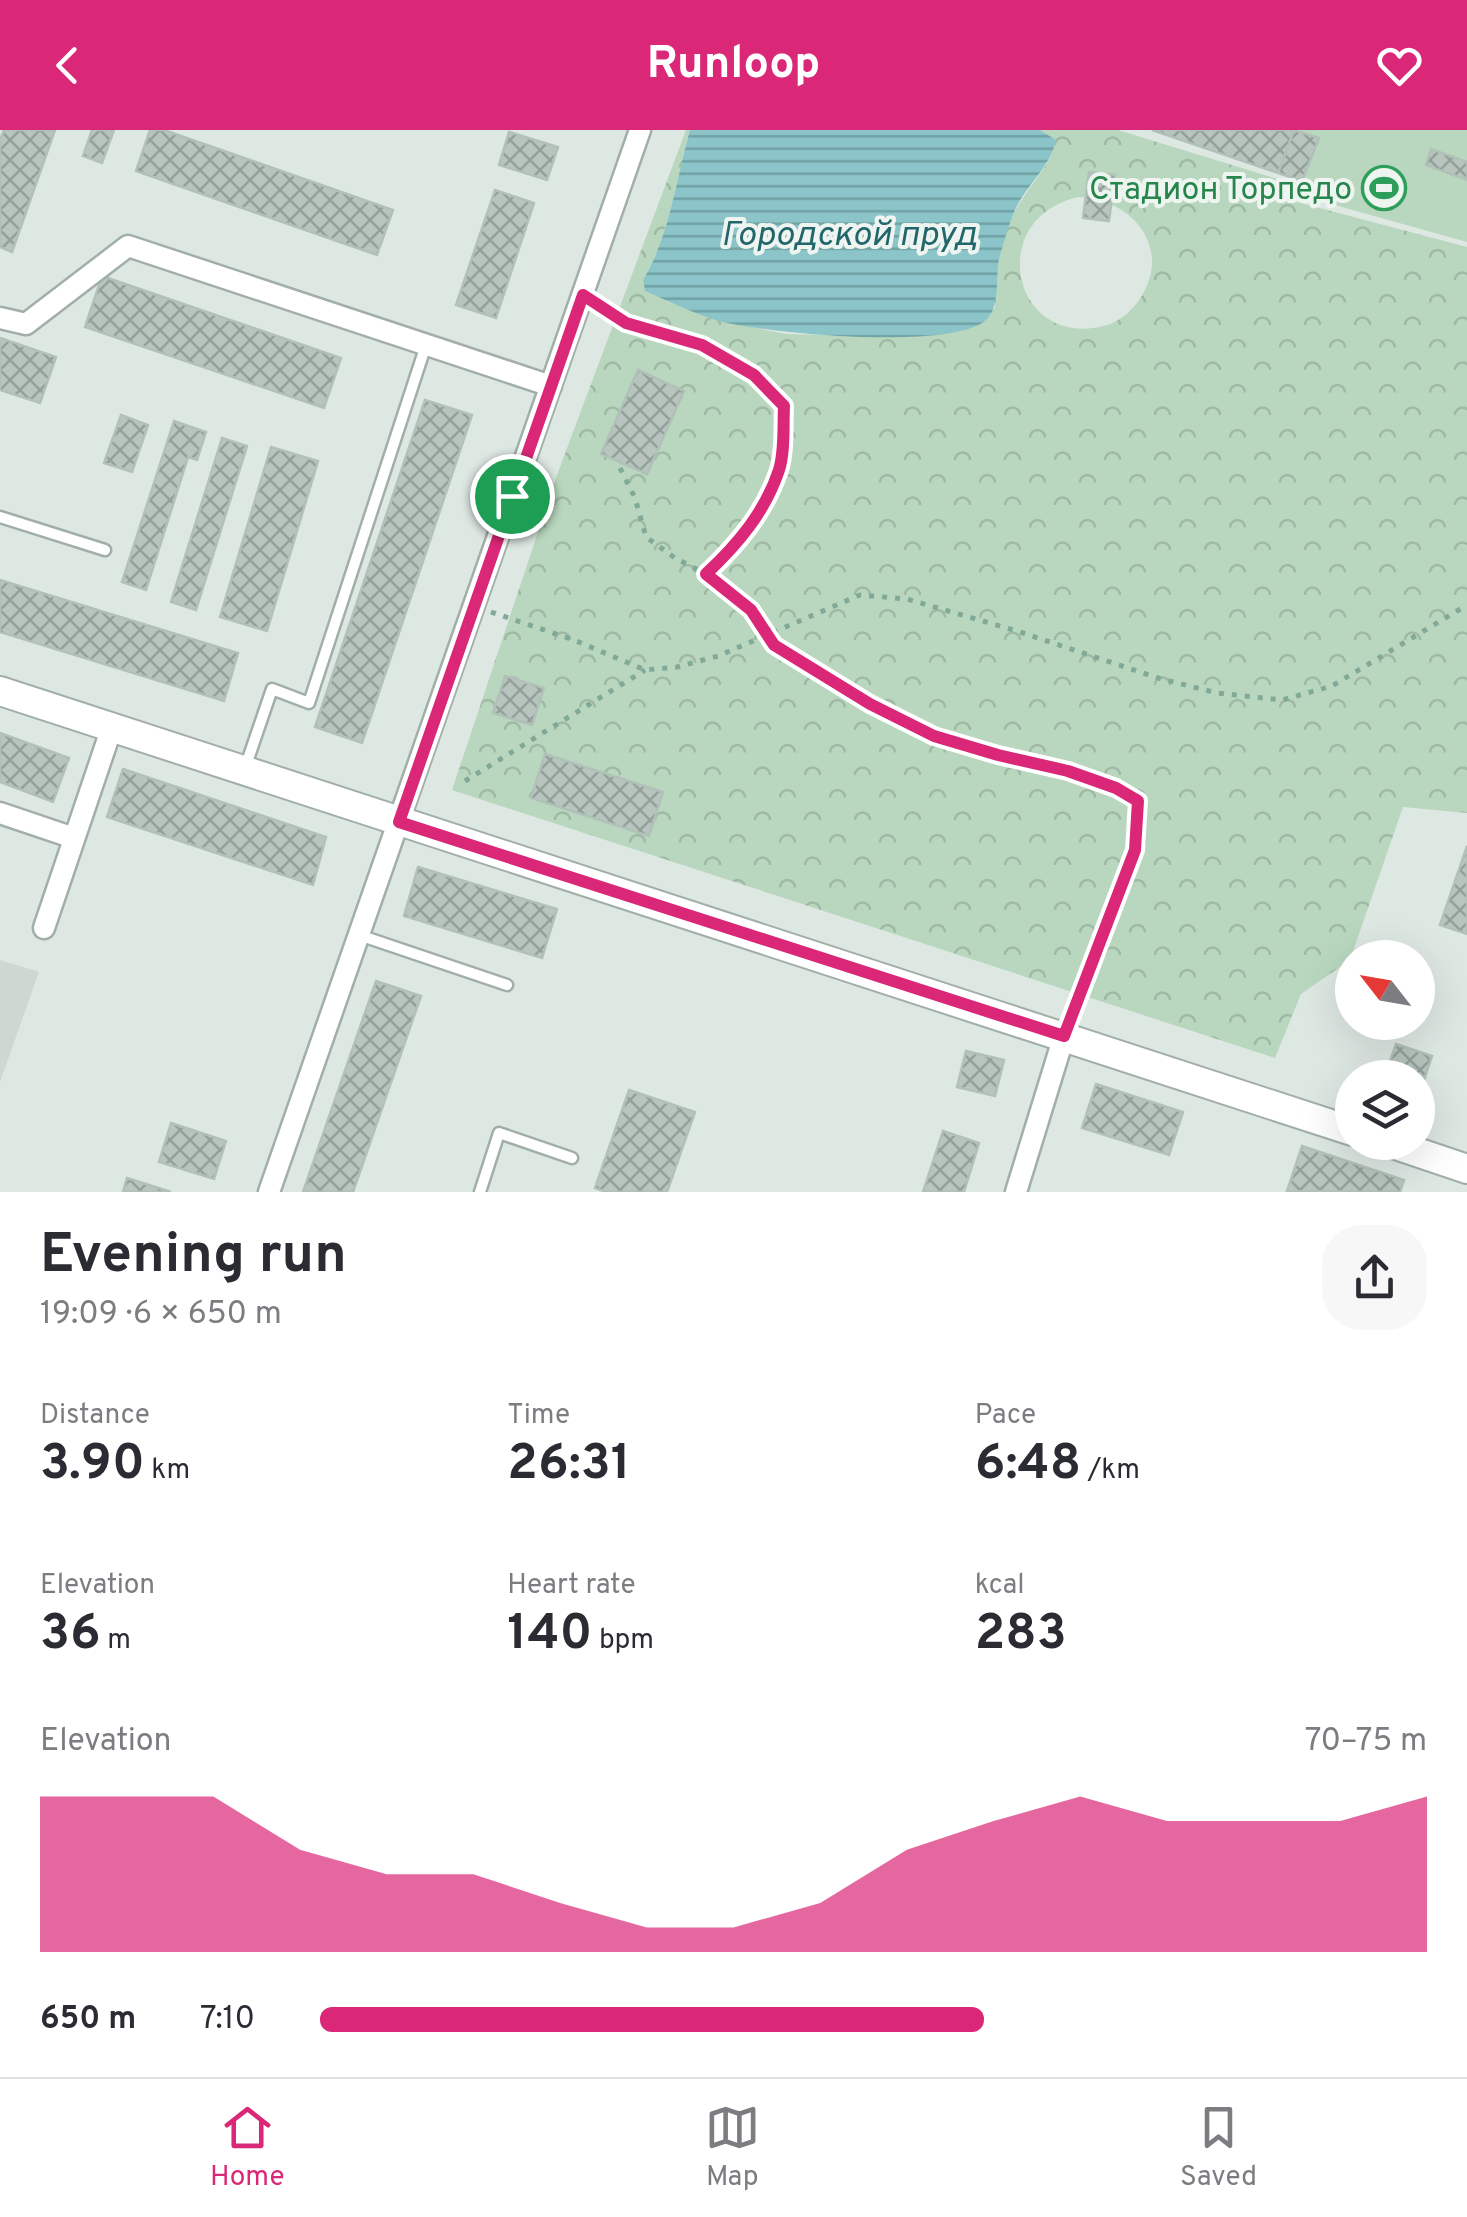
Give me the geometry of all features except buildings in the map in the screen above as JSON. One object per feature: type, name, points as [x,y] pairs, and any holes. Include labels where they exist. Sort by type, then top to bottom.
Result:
[{"type":"street","points":[[269,1192],[640,130]]},
{"type":"street","points":[[0,318],[26,324],[128,246],[551,386]]},
{"type":"street","points":[[0,690],[1335,1125]]},
{"type":"street","points":[[44,928],[112,727]]},
{"type":"street","points":[[0,813],[74,838]]},
{"type":"street","points":[[1016,1192],[1064,1036]]},
{"type":"street","points":[[1435,1158],[1467,1169]]},
{"type":"lane","points":[[244,771],[272,690],[308,703],[426,345]]},
{"type":"lane","points":[[0,518],[106,550]]},
{"type":"lane","points":[[359,935],[506,985]]},
{"type":"lane","points":[[480,1192],[499,1133],[572,1158]]},
{"type":"path","points":[[583,295],[626,323],[702,345],[754,375],[784,406],[780,467],[739,543],[706,574]]},
{"type":"path","points":[[620,468],[635,498],[646,537],[706,574],[751,610],[774,645],[934,736],[1068,771],[1116,788],[1138,801],[1135,850],[1064,1036]]},
{"type":"path","points":[[465,781],[645,670],[704,660],[860,595],[907,599],[1217,693],[1282,700],[1332,686],[1467,605]]},
{"type":"path","points":[[474,606],[574,640],[645,670]]},
{"type":"shaded area","points":[[0,960],[39,972],[0,1082]]},
{"type":"green space","points":[[686,130],[690,130],[671,206],[660,244],[643,280],[645,291],[721,321],[786,334],[870,336],[961,331],[995,308],[998,267],[1008,225],[1053,149],[1055,140],[1040,130],[1118,130],[1294,184],[1293,201],[1467,247],[1467,813],[1403,807],[1357,940],[1335,940],[1335,970],[1301,994],[1275,1058],[452,790],[557,475]],"holes":[[[1078,197],[1114,206],[1141,228],[1149,243],[1150,278],[1141,297],[1118,320],[1099,327],[1069,327],[1046,317],[1030,300],[1021,277],[1021,253],[1030,229],[1049,210]]]},
{"type":"green space","name":"Стадион Торпедо","points":[[1152,130],[1467,130],[1467,242],[1299,195],[1302,181]]},
{"type":"water","name":"Городской пруд","points":[[690,130],[1040,130],[1056,140],[1013,216],[998,263],[994,306],[986,320],[967,329],[937,335],[859,337],[723,322],[645,291],[643,280],[666,226]]},
{"type":"place","name":"Стадион Торпедо","points":[[1384,188]]},
{"type":"route","points":[[583,295],[626,323],[702,345],[754,375],[784,406],[780,467],[739,543],[706,574],[751,610],[774,645],[870,704],[934,736],[1068,771],[1116,788],[1138,801],[1139,826],[1126,880],[1064,1036],[399,822],[512,496],[583,295]]}]
